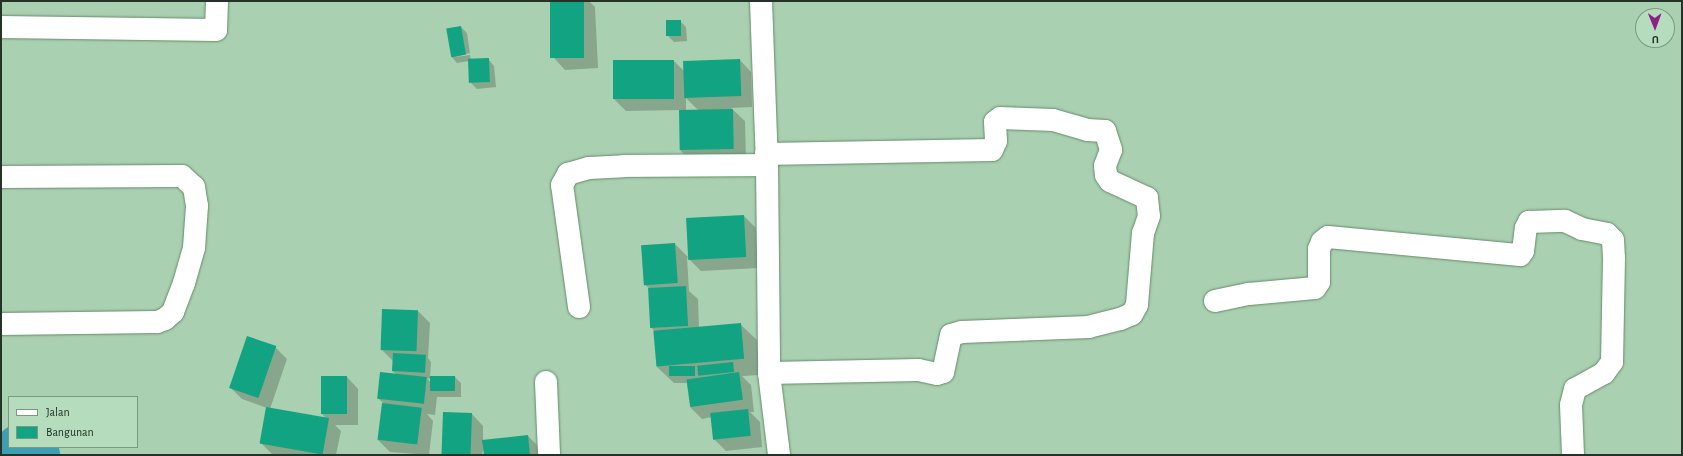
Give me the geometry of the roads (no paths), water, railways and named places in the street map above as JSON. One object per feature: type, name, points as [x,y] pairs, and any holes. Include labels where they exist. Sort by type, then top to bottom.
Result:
[{"type":"street","points":[[1,27],[216,30],[217,1]]},
{"type":"street","points":[[761,1],[766,159],[769,373],[779,455]]},
{"type":"street","points":[[579,307],[562,185],[568,174],[589,168],[992,150],[996,141],[995,122],[1000,118],[1053,120],[1087,130],[1105,131],[1111,150],[1105,166],[1106,175],[1110,181],[1147,198],[1149,216],[1143,233],[1137,305],[1132,314],[1120,319],[1089,327],[962,332],[951,335],[943,372],[937,374],[918,370],[769,373]]},
{"type":"street","points":[[1,177],[182,176],[194,188],[197,206],[192,255],[173,312],[165,319],[157,322],[1,324]]},
{"type":"street","points":[[1215,301],[1249,294],[1316,288],[1319,282],[1319,249],[1322,242],[1328,237],[1520,255],[1523,252],[1526,228],[1533,221],[1565,221],[1582,229],[1607,234],[1613,240],[1614,258],[1612,362],[1604,373],[1575,389],[1571,405],[1572,455]]},
{"type":"street","points":[[546,382],[549,455]]},
{"type":"waterway","points":[[21,448],[36,455]]}]
